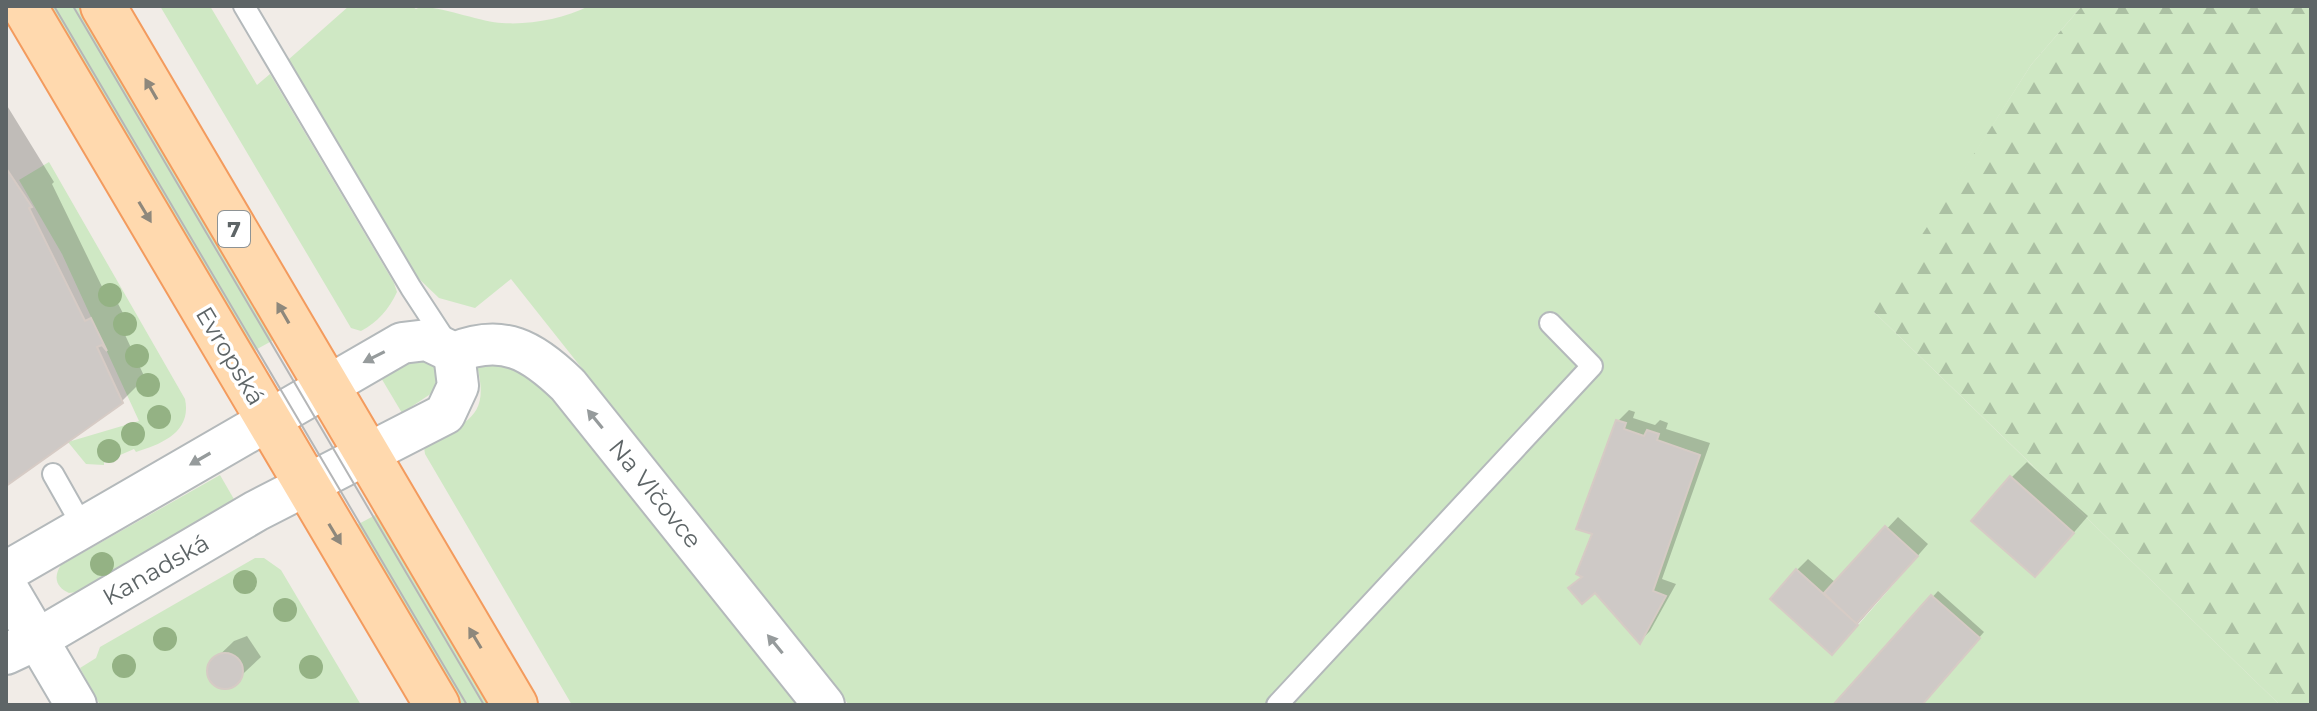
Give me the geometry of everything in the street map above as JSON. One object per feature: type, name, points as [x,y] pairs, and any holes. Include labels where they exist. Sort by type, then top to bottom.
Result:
[{"type":"main road","name":"Evropská","points":[[24,6],[437,705]]},
{"type":"main road","name":"7","points":[[103,6],[515,705]]},
{"type":"street","points":[[6,572],[402,343],[427,340],[454,353],[458,386],[445,414],[366,453]]},
{"type":"street","name":"Na Vlčovce","points":[[454,353],[479,342],[509,345],[541,359],[568,385],[824,705]]},
{"type":"street","name":"Kanadská","points":[[22,646],[256,511],[366,453]]},
{"type":"street","points":[[6,586],[22,646],[76,705]]},
{"type":"lane","points":[[244,6],[411,288],[454,353]]},
{"type":"lane","points":[[1277,705],[1592,366],[1550,323]]},
{"type":"lane","points":[[53,474],[83,527]]},
{"type":"green space","points":[[43,6],[83,6],[279,337],[250,353]]},
{"type":"green space","points":[[160,6],[210,6],[257,85],[270,74],[394,283],[397,292],[390,304],[378,319],[361,331],[351,328]]},
{"type":"green space","points":[[349,6],[423,7],[493,22],[513,23],[557,18],[589,6],[2082,6],[2031,65],[1874,312],[2280,705],[1922,705],[1980,638],[1931,595],[1833,705],[849,705],[511,279],[475,308],[439,298],[416,276],[288,60]],"holes":[[[1616,420],[1625,423],[1624,429],[1644,436],[1647,430],[1657,440],[1700,454],[1653,591],[1666,596],[1640,644],[1595,593],[1569,588],[1582,577],[1577,574],[1592,534],[1577,528]],[[2010,477],[2074,533],[2036,577],[1971,521]],[[1885,527],[1918,556],[1832,655],[1770,599],[1796,569],[1824,593]]]},
{"type":"green space","points":[[2082,6],[2311,6],[2311,705],[2280,705],[1873,311],[2031,65]]},
{"type":"green space","points":[[49,162],[185,399],[184,420],[173,435],[156,445],[136,452],[134,449],[104,462],[104,465],[86,464],[68,442],[139,421],[62,254],[19,180]]},
{"type":"green space","points":[[408,349],[441,369],[435,391],[402,413],[377,371]]},
{"type":"green space","points":[[489,353],[546,383],[800,705],[572,705],[425,454],[424,447],[462,424],[477,409],[480,384],[477,366]]},
{"type":"green space","points":[[220,475],[235,501],[77,592],[69,593],[59,585],[57,574],[61,565]]},
{"type":"green space","points":[[381,512],[495,705],[458,705],[353,527]]},
{"type":"green space","points":[[255,558],[264,558],[281,570],[361,705],[100,705],[80,668],[96,658],[100,647]]},
{"type":"building","points":[[6,168],[32,207],[29,208],[85,321],[91,318],[107,351],[102,345],[97,347],[123,403],[6,486]]},
{"type":"building","points":[[1616,420],[1626,423],[1624,429],[1644,436],[1647,430],[1659,434],[1657,440],[1700,455],[1653,591],[1666,596],[1640,644],[1595,593],[1582,604],[1568,588],[1582,577],[1576,574],[1592,534],[1576,529]]},
{"type":"building","points":[[2010,476],[2074,533],[2035,577],[1971,521]]},
{"type":"building","points":[[1885,526],[1918,556],[1856,624],[1824,593]]},
{"type":"building","points":[[1796,569],[1858,625],[1832,655],[1770,599]]},
{"type":"building","points":[[1931,595],[1980,638],[1922,705],[1833,705]]},
{"type":"building","points":[[225,653],[238,658],[243,671],[238,684],[225,689],[212,684],[207,671],[212,658]]},
{"type":"tram line","points":[[54,6],[467,705]]},
{"type":"tram line","points":[[73,6],[484,705]]}]
